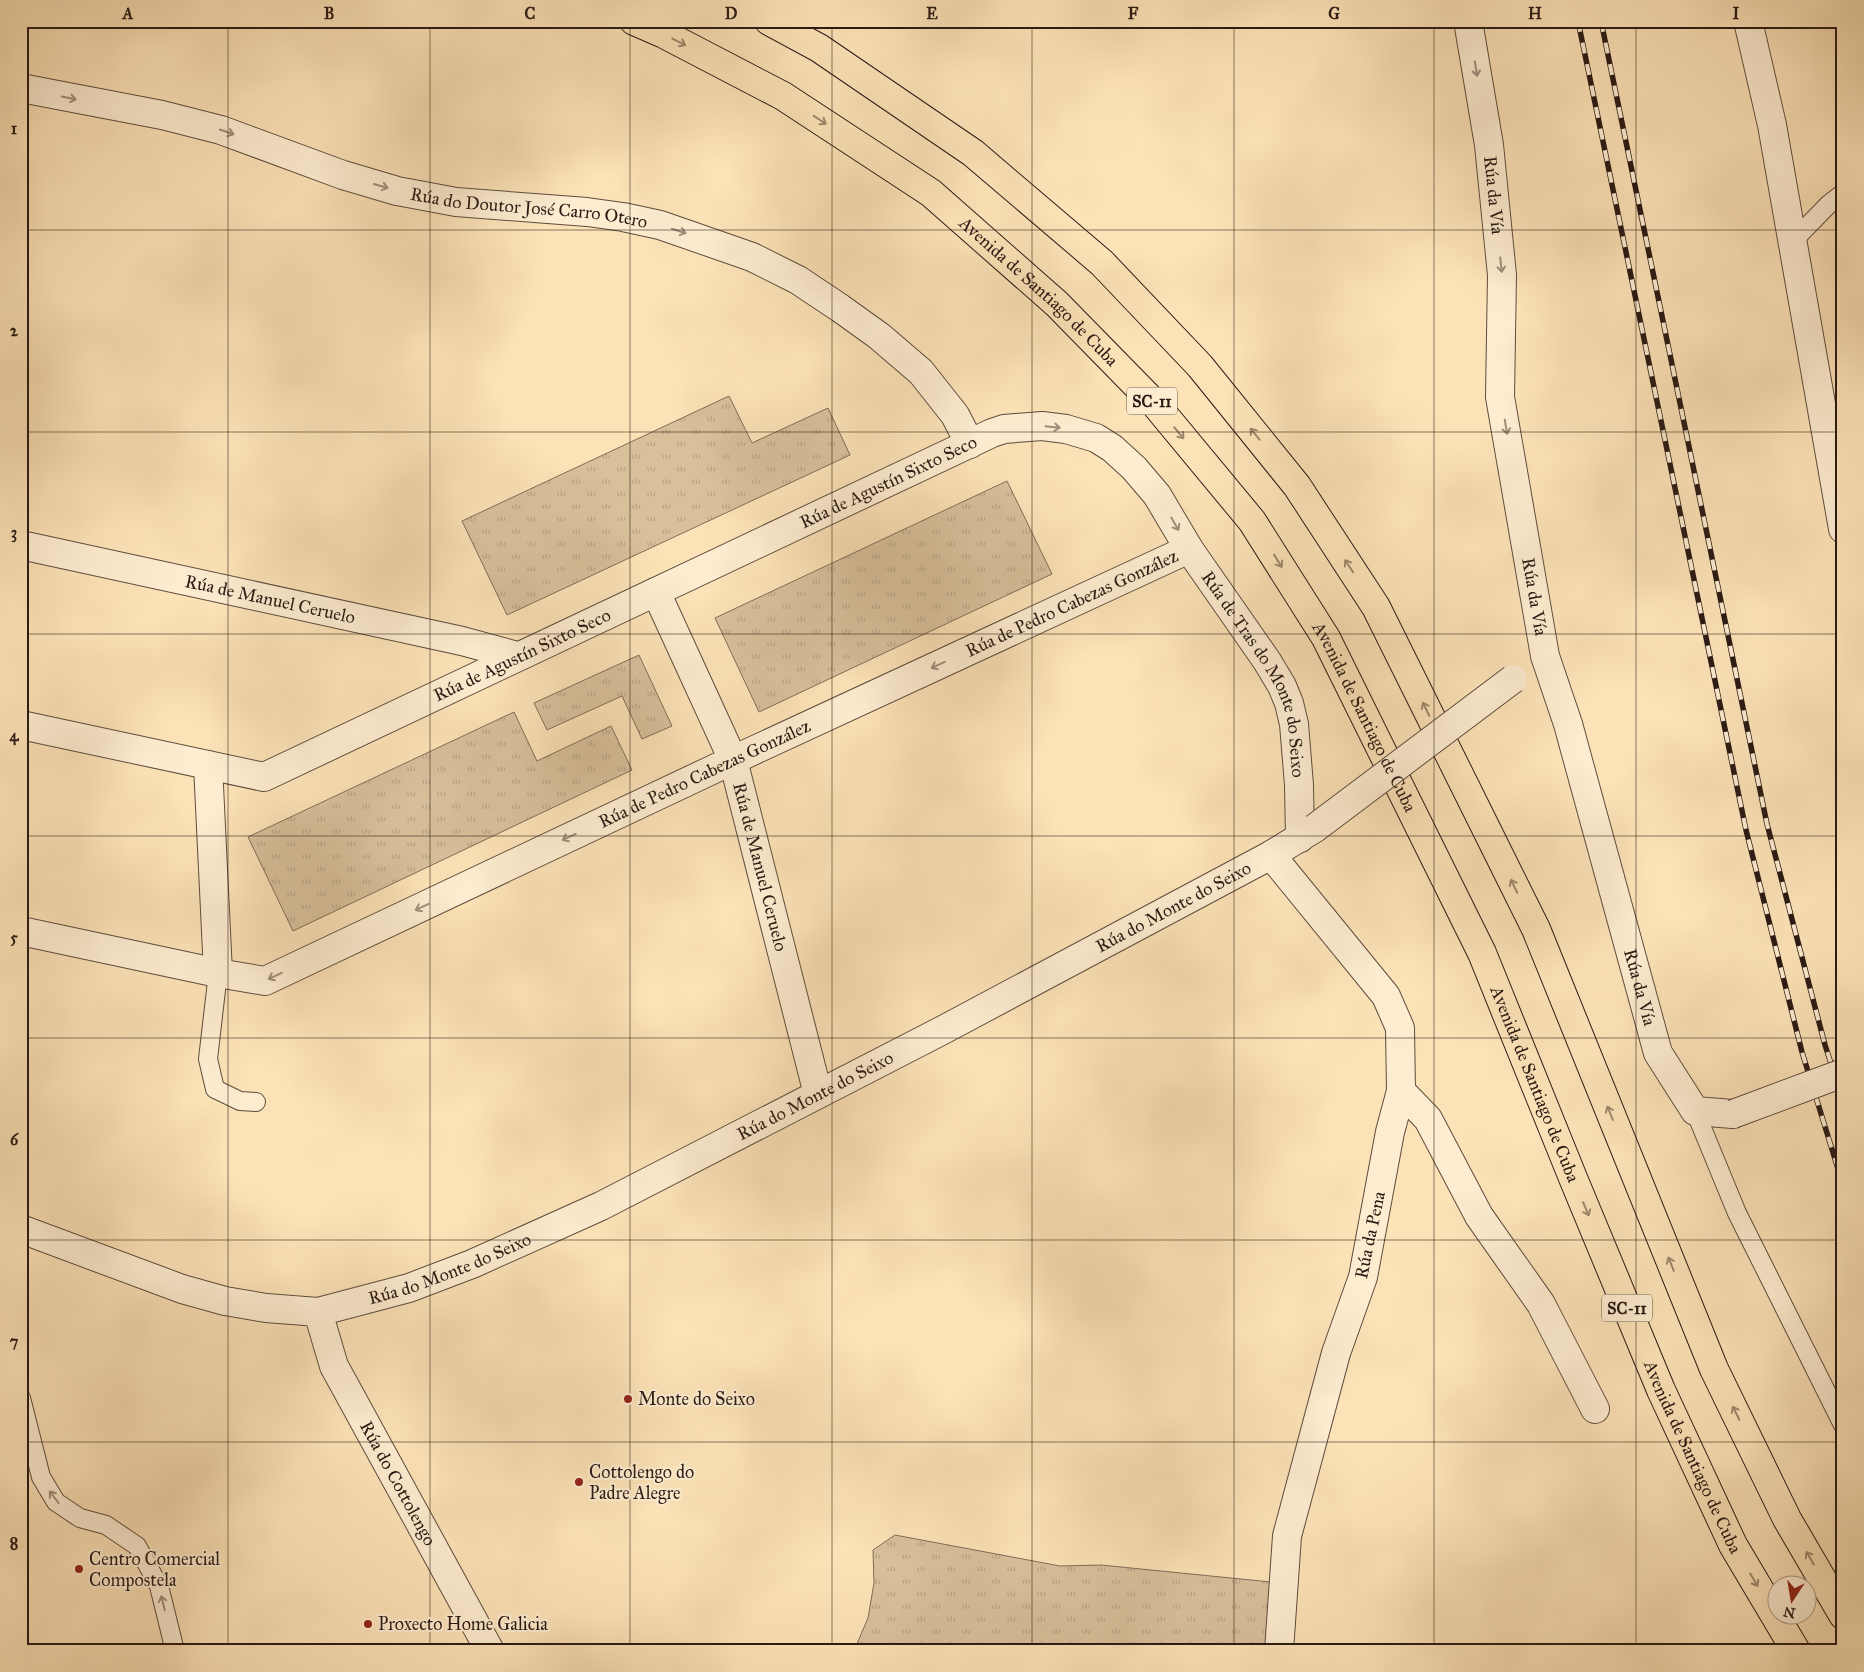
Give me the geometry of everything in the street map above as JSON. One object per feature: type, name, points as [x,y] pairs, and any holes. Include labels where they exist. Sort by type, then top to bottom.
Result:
[{"type":"highway","name":"Avenida de Santiago de Cuba","points":[[634,21],[664,34],[783,96],[931,193],[1056,304],[1155,404],[1252,521],[1326,638],[1482,953],[1661,1390],[1733,1545],[1796,1651]]},
{"type":"highway","points":[[769,21],[819,48],[973,153],[1102,264],[1200,366],[1297,486],[1376,607],[1536,929],[1714,1369],[1787,1518],[1843,1615]]},
{"type":"street","name":"Rúa da Vía","points":[[1468,21],[1489,145],[1502,275],[1500,397],[1545,656],[1568,724],[1658,1053],[1695,1111]]},
{"type":"street","points":[[1748,21],[1772,125],[1843,529]]},
{"type":"street","name":"Rúa do Doutor José Carro Otero","points":[[21,88],[162,115],[221,130],[343,175],[397,191],[456,202],[587,212],[623,217],[660,225],[752,257],[798,280],[840,308],[879,336],[914,366],[955,415],[970,444]]},
{"type":"street","name":"Rúa de Tras do Monte do Seixo","points":[[1004,429],[1042,426],[1066,429],[1096,438],[1112,448],[1134,468],[1157,496],[1189,549],[1267,661],[1282,686],[1289,704],[1307,833]]},
{"type":"street","name":"Rúa de Agustín Sixto Seco","points":[[21,725],[264,777],[1004,429]]},
{"type":"street","name":"Rúa de Manuel Ceruelo","points":[[21,545],[462,641],[518,656]]},
{"type":"street","name":"Rúa de Pedro Cabezas González","points":[[21,931],[218,973],[265,981],[733,760],[1189,549]]},
{"type":"street","name":"Rúa de Manuel Ceruelo","points":[[656,592],[733,760],[818,1094]]},
{"type":"street","name":"Rúa do Monte do Seixo","points":[[21,1229],[182,1289],[225,1301],[266,1308],[318,1312],[409,1288],[472,1264],[601,1206],[941,1031],[1272,855],[1307,833],[1545,656]]},
{"type":"street","points":[[208,765],[218,973]]},
{"type":"street","name":"Rúa da Pena","points":[[1272,855],[1386,996],[1400,1028],[1401,1092],[1390,1132],[1363,1277],[1336,1353],[1287,1536],[1279,1651]]},
{"type":"street","points":[[1695,1111],[1734,1114],[1843,1074]]},
{"type":"street","points":[[1401,1092],[1428,1119],[1480,1216],[1541,1304],[1595,1409]]},
{"type":"street","name":"Rúa do Cottolengo","points":[[318,1312],[334,1366],[490,1651]]},
{"type":"lane","points":[[1792,242],[1829,204],[1843,193]]},
{"type":"lane","points":[[218,973],[208,1059],[216,1089],[240,1101],[256,1102]]},
{"type":"lane","points":[[1695,1111],[1736,1213],[1843,1424]]},
{"type":"lane","points":[[21,1398],[41,1478],[56,1502],[80,1518],[106,1525],[136,1546],[159,1586],[175,1651]]},
{"type":"green space","points":[[729,396],[752,443],[828,408],[850,455],[507,615],[462,521]]},
{"type":"green space","points":[[1007,481],[1052,574],[759,712],[715,618]]},
{"type":"green space","points":[[639,655],[672,726],[642,739],[622,696],[547,730],[534,703]]},
{"type":"green space","points":[[514,712],[537,761],[611,726],[632,770],[293,931],[248,837]]},
{"type":"green space","points":[[895,1535],[1060,1566],[1101,1565],[1271,1582],[1267,1651],[858,1651],[856,1646],[868,1618],[874,1583],[873,1550]]},
{"type":"railway","points":[[1578,21],[1746,830],[1802,1052],[1843,1185]]},
{"type":"railway","points":[[1601,21],[1767,824],[1825,1045],[1843,1100]]},
{"type":"place","name":"Monte do Seixo","points":[[628,1399]]},
{"type":"place","name":"Cottolengo do Padre Alegre","points":[[579,1482]]},
{"type":"place","name":"Centro Comercial Compostela","points":[[79,1569]]},
{"type":"place","name":"Proxecto Home Galicia","points":[[368,1624]]}]
